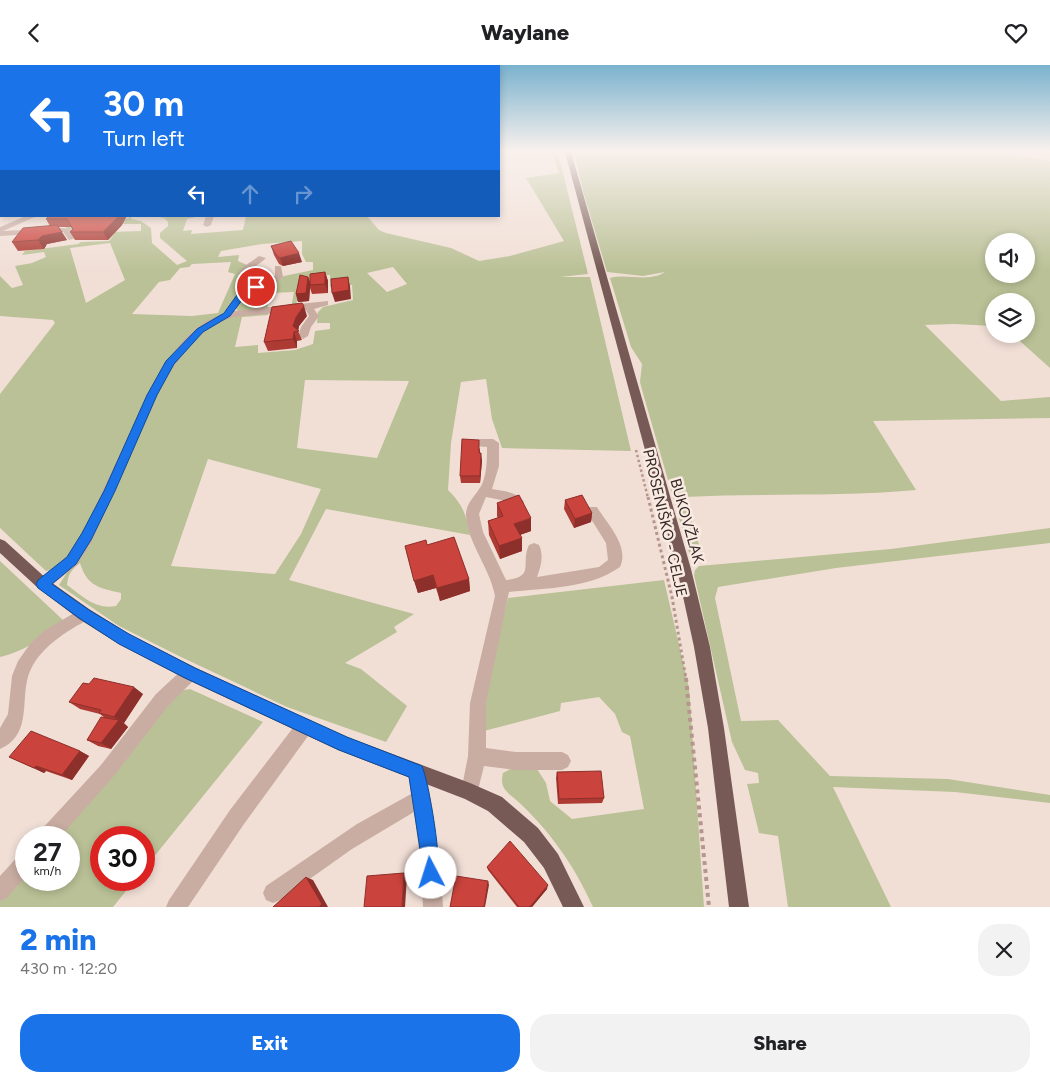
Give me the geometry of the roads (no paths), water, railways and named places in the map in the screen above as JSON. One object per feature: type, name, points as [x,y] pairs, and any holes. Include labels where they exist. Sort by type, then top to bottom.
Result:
[{"type":"main road","name":"BUKOVŽLAK","points":[[579,191],[684,569],[702,647],[716,728],[739,907]]},
{"type":"main road","points":[[0,545],[43,584],[84,614],[124,639],[190,673],[344,744],[470,792],[495,804],[530,835],[551,861],[574,907]]},
{"type":"street","points":[[0,230],[31,217]]},
{"type":"street","points":[[0,234],[63,229],[68,231],[72,239]]},
{"type":"street","points":[[245,290],[240,280],[243,272],[262,258]]},
{"type":"street","points":[[227,315],[245,290],[274,281],[279,277],[278,268]]},
{"type":"street","points":[[43,584],[72,561],[107,496],[152,395],[170,363],[200,330],[227,315],[309,308],[325,303]]},
{"type":"street","points":[[303,336],[306,327],[314,316],[309,308]]},
{"type":"street","points":[[470,792],[477,756],[478,703],[502,596],[501,587],[476,532],[472,513],[475,504],[484,492],[493,466],[493,443],[479,443]]},
{"type":"street","points":[[484,492],[509,497],[518,502]]},
{"type":"street","points":[[501,587],[569,579],[602,572],[615,563],[618,553],[592,511]]},
{"type":"street","points":[[521,585],[534,570],[534,549]]},
{"type":"street","points":[[0,739],[10,732],[15,722],[19,684],[23,667],[32,653],[66,623],[84,614]]},
{"type":"street","points":[[58,826],[107,771],[162,700],[190,673]]},
{"type":"street","points":[[176,907],[236,817],[305,726]]},
{"type":"street","points":[[477,756],[516,761],[562,761]]},
{"type":"street","points":[[416,772],[422,798],[430,856],[432,907]]},
{"type":"street","points":[[273,893],[341,845],[390,814],[422,798]]},
{"type":"street","points":[[0,891],[15,874]]}]
